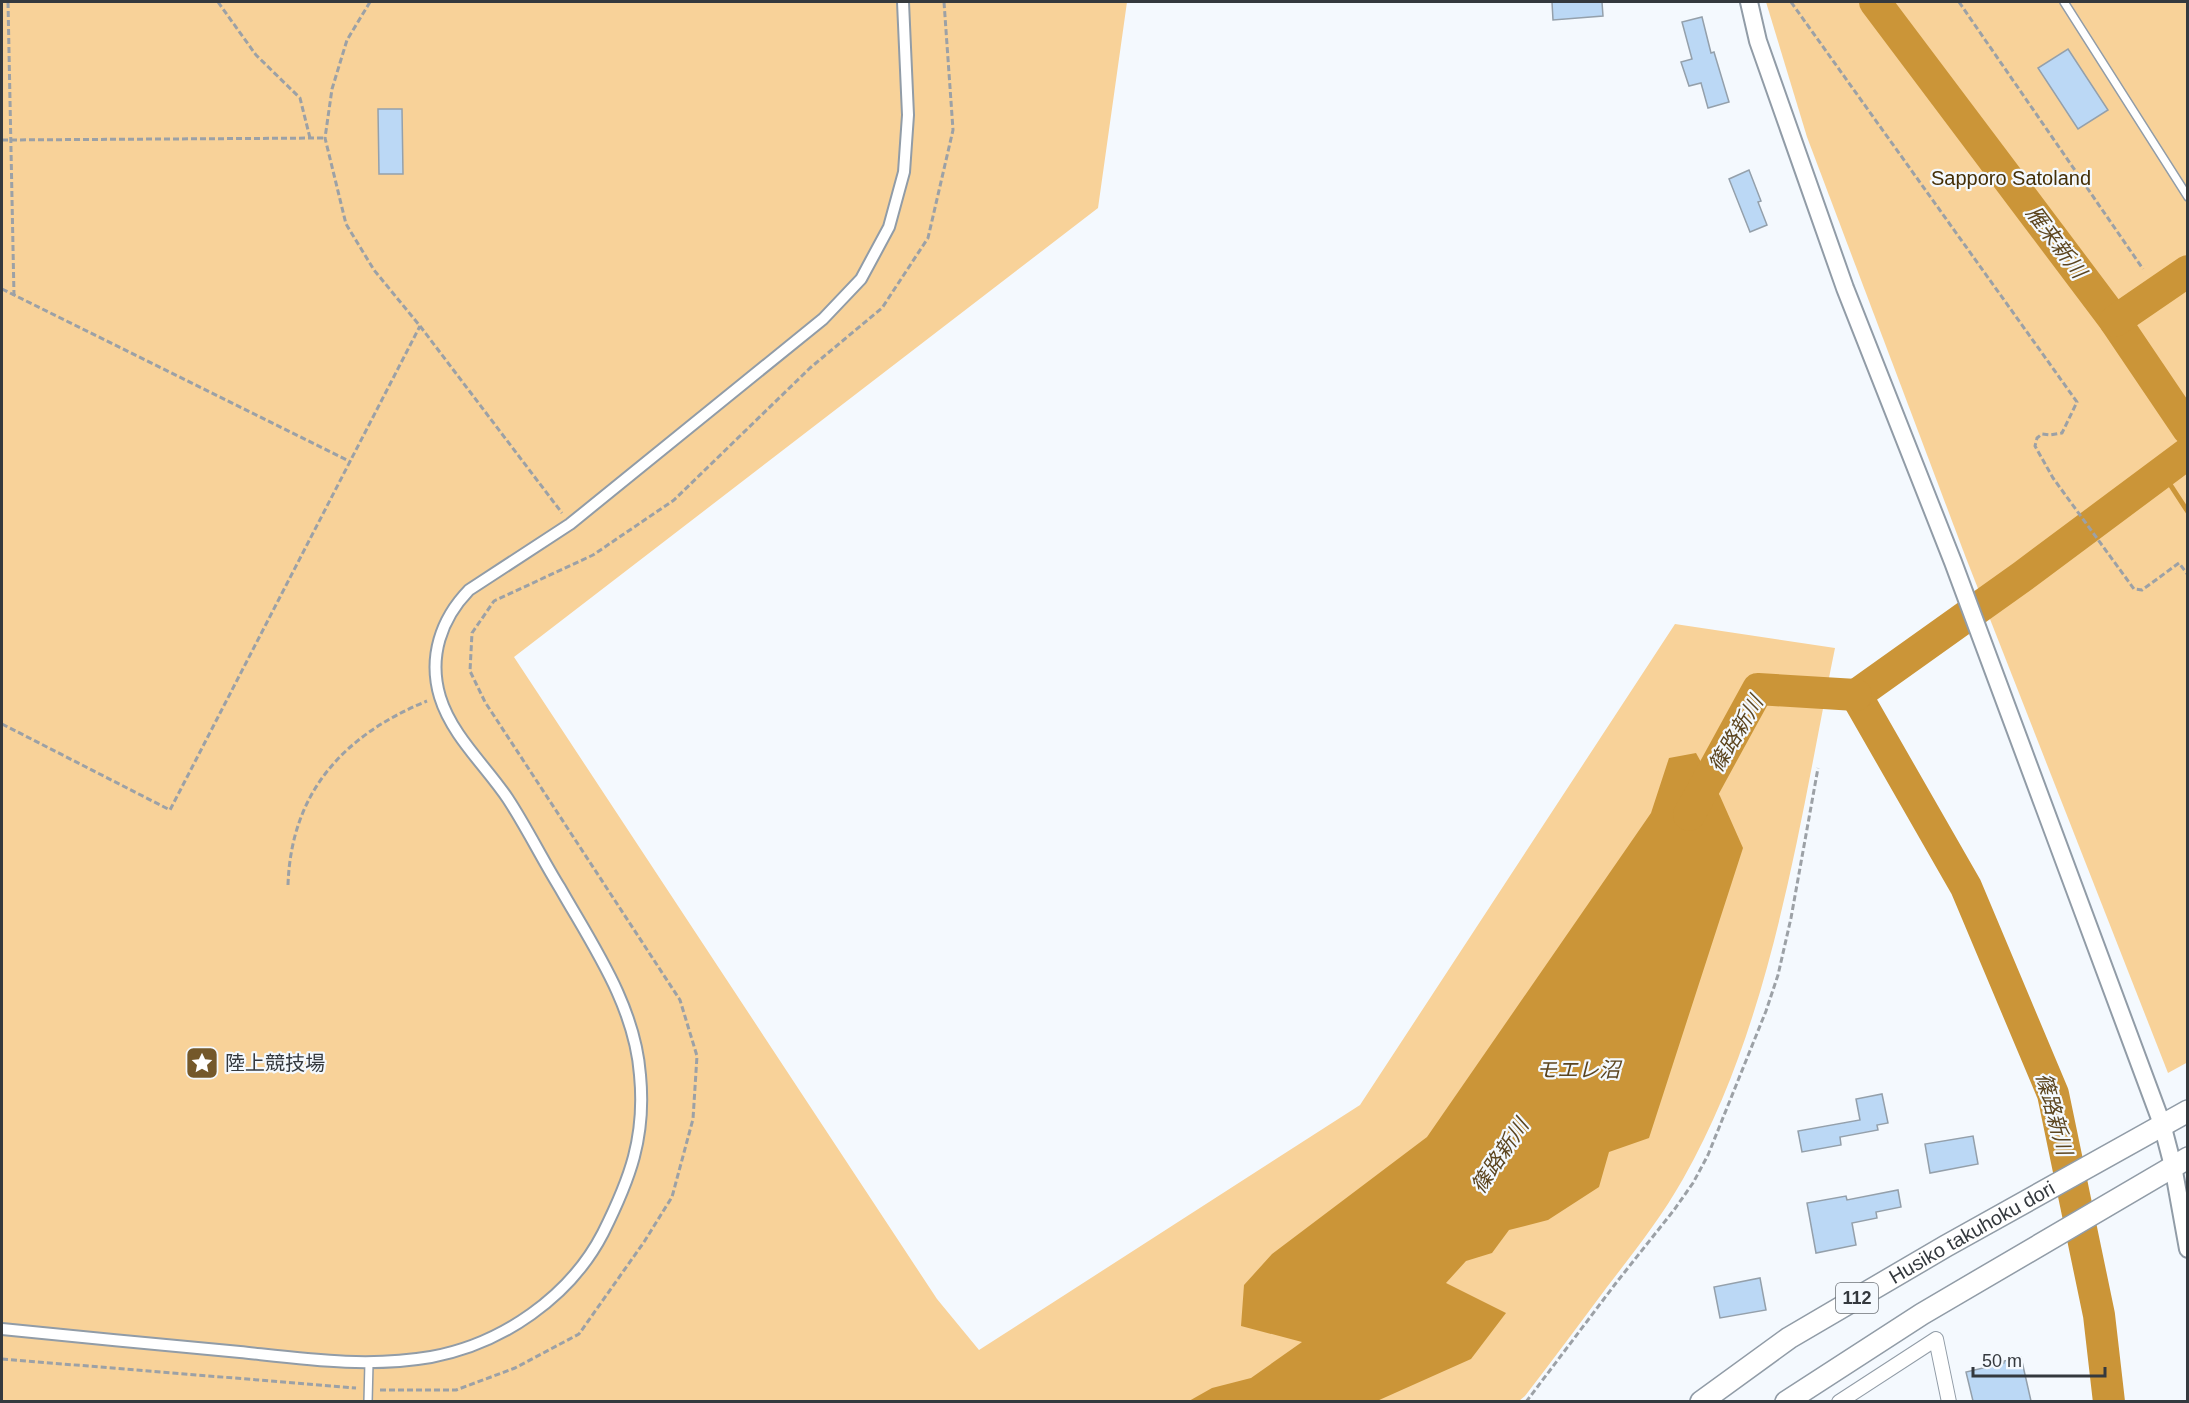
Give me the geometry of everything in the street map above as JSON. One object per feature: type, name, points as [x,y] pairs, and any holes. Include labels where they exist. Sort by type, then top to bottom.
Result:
[{"type":"main road","name":"Husiko takuhoku dori","points":[[1701,1401],[1789,1338],[2187,1111]]},
{"type":"main road","name":"112","points":[[1786,1401],[1922,1314],[2180,1162]]},
{"type":"street","points":[[2,1329],[337,1362],[369,1363],[432,1357],[483,1341],[525,1320],[583,1265],[598,1242],[635,1161],[641,1102],[640,1073],[628,1023],[612,978],[508,799],[450,719],[440,696],[436,670],[444,624],[455,604],[469,590],[570,524],[823,319],[861,279],[889,227],[904,172],[908,115],[903,2]]},
{"type":"street","points":[[1749,2],[1758,41],[1845,288],[1953,562],[2162,1124],[2180,1162],[2187,1249]]},
{"type":"street","points":[[1839,1401],[1936,1340],[1948,1401]]},
{"type":"lane","points":[[2064,2],[2187,197]]},
{"type":"lane","points":[[368,1401],[369,1363]]},
{"type":"path","points":[[8,2],[14,296]]},
{"type":"path","points":[[218,2],[256,56],[300,98],[310,138]]},
{"type":"path","points":[[370,2],[347,40],[332,89],[325,138],[346,224],[374,270],[420,326],[570,524]]},
{"type":"path","points":[[380,1390],[456,1390],[515,1368],[579,1334],[644,1242],[672,1197],[693,1119],[697,1056],[680,999],[485,702],[470,671],[472,633],[494,601],[593,555],[674,500],[810,368],[882,308],[928,238],[953,130],[944,2]]},
{"type":"path","points":[[1791,2],[2077,402],[2062,433],[2042,434],[2037,438],[2035,446],[2053,478],[2134,589],[2142,590],[2180,563],[2187,575]]},
{"type":"path","points":[[1959,2],[2143,269]]},
{"type":"path","points":[[2,140],[325,138]]},
{"type":"path","points":[[2,295],[3,289],[351,462]]},
{"type":"path","points":[[2,724],[170,810],[420,326]]},
{"type":"path","points":[[288,885],[289,858],[296,830],[309,798],[332,764],[359,738],[383,722],[440,696]]},
{"type":"path","points":[[1526,1401],[1674,1210],[1693,1183],[1708,1155],[1766,1011],[1778,975],[1791,918],[1818,768]]},
{"type":"path","points":[[2,1359],[356,1388]]},
{"type":"green space","points":[[2,2],[1127,2],[1098,208],[514,657],[937,1299],[979,1350],[1360,1105],[1675,624],[1835,648],[1795,852],[1779,920],[1740,1054],[1714,1118],[1683,1179],[1656,1221],[1525,1396],[1519,1401],[2,1402]]},
{"type":"green space","name":"Sapporo Satoland","points":[[1766,2],[2187,2],[2188,1062],[2168,1073],[1966,558],[1807,137]]},
{"type":"water","name":"モエレ沼","points":[[1696,753],[1720,796],[1743,848],[1649,1138],[1609,1152],[1599,1187],[1548,1220],[1509,1230],[1492,1253],[1466,1261],[1446,1283],[1506,1313],[1471,1359],[1377,1401],[1189,1401],[1212,1388],[1251,1378],[1302,1342],[1241,1326],[1244,1285],[1272,1254],[1427,1137],[1651,813],[1669,758]]},
{"type":"building","points":[[1552,2],[1602,2],[1603,16],[1553,20]]},
{"type":"building","points":[[1702,17],[1711,53],[1714,52],[1729,102],[1708,108],[1701,83],[1689,86],[1681,62],[1692,59],[1682,22]]},
{"type":"building","points":[[2068,49],[2108,110],[2078,129],[2038,68]]},
{"type":"building","points":[[378,109],[402,109],[403,174],[379,174]]},
{"type":"building","points":[[1749,170],[1767,225],[1750,232],[1729,179]]},
{"type":"building","points":[[1882,1094],[1888,1123],[1877,1125],[1878,1130],[1840,1137],[1841,1145],[1802,1152],[1798,1131],[1860,1120],[1856,1099]]},
{"type":"building","points":[[1973,1136],[1978,1164],[1930,1173],[1925,1144]]},
{"type":"building","points":[[1898,1190],[1901,1207],[1876,1212],[1877,1218],[1852,1223],[1856,1245],[1816,1253],[1807,1203],[1846,1196],[1847,1200]]},
{"type":"building","points":[[1760,1278],[1766,1310],[1720,1318],[1714,1287]]},
{"type":"building","points":[[2021,1357],[2031,1401],[1973,1401],[1966,1372]]},
{"type":"waterway","name":"雁来新川","points":[[1875,2],[2115,321],[2188,429]]},
{"type":"waterway","points":[[2115,321],[2188,271]]},
{"type":"waterway","name":"雁来新川","points":[[1856,695],[2023,576],[2188,453]]},
{"type":"waterway","points":[[2162,472],[2188,512]]},
{"type":"waterway","name":"篠路新川","points":[[1689,815],[1758,689],[1856,695]]},
{"type":"waterway","name":"篠路新川","points":[[1856,695],[1966,887],[2053,1094],[2099,1315],[2109,1402]]},
{"type":"place","name":"陸上競技場","points":[[202,1063]]}]
